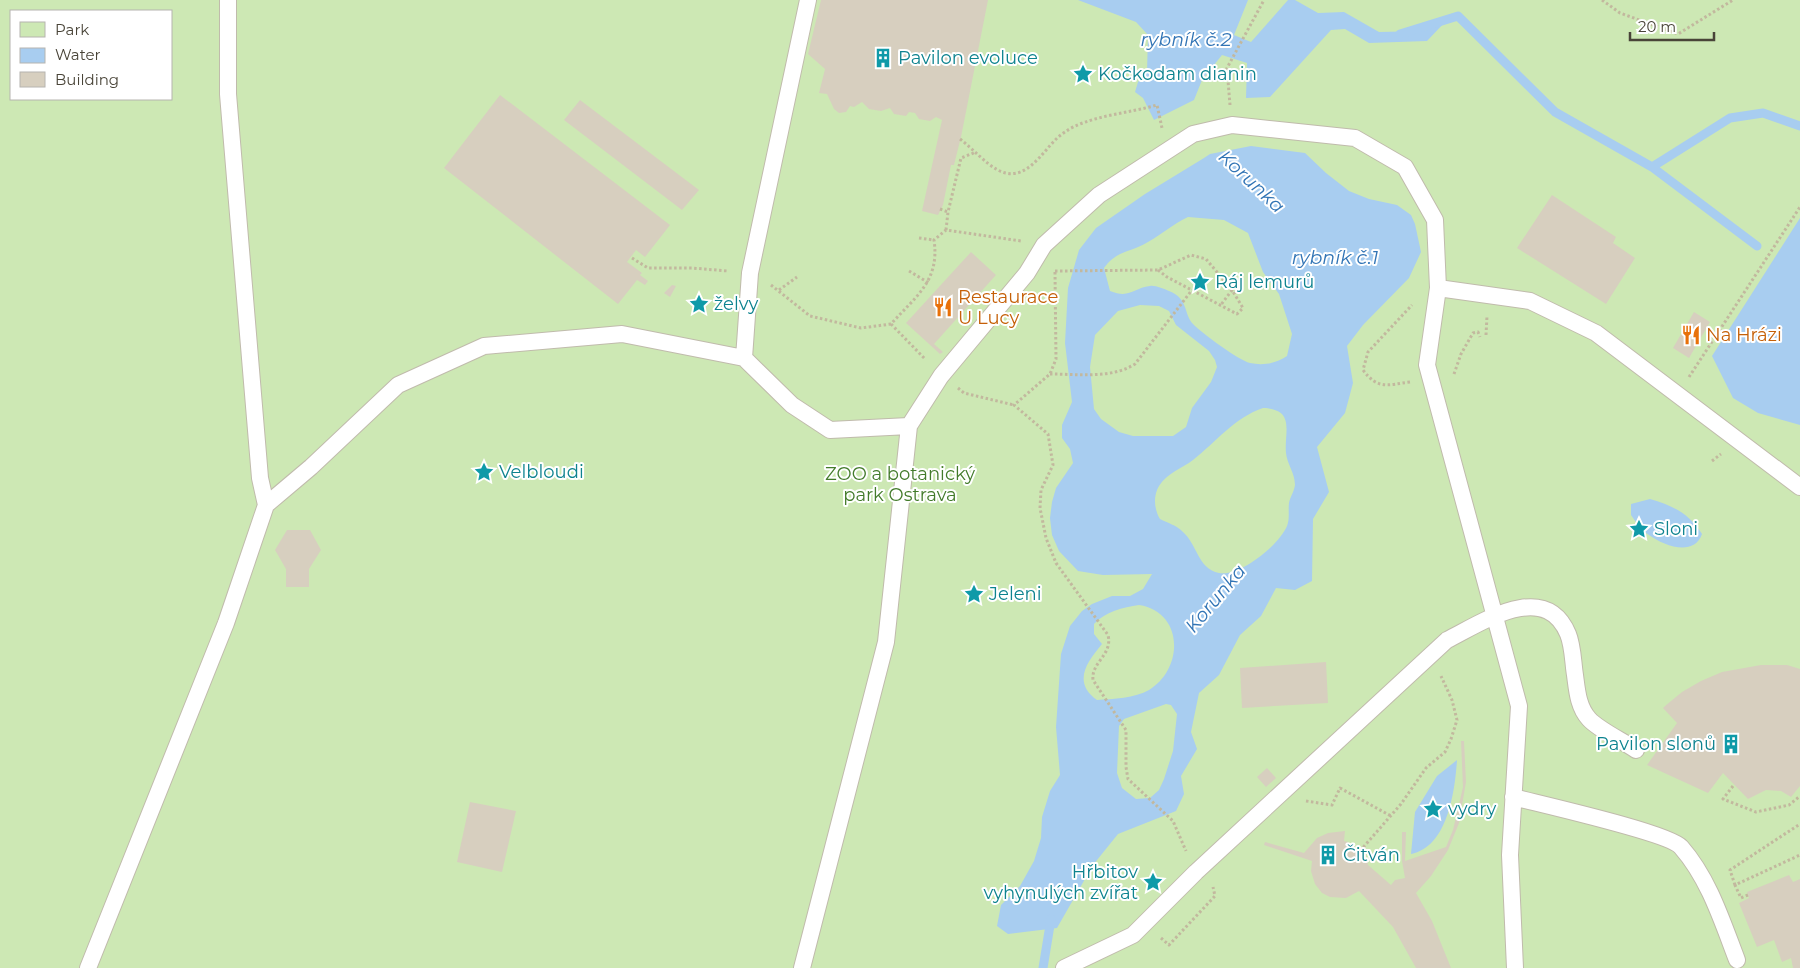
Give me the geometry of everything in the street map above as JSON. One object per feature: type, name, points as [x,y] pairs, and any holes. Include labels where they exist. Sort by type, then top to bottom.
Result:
[{"type":"lane","points":[[88,968],[226,623],[266,505],[260,478],[229,104],[228,0]]},
{"type":"lane","points":[[744,358],[750,273],[808,0]]},
{"type":"lane","points":[[802,968],[886,642],[909,426],[941,376],[1027,273],[1049,241],[1099,195],[1193,134],[1232,125],[1355,138],[1405,167],[1435,220],[1438,288],[1427,365],[1519,706],[1510,855],[1515,968]]},
{"type":"lane","points":[[1438,288],[1530,301],[1596,333],[1800,487]]},
{"type":"lane","points":[[266,505],[311,468],[398,385],[484,346],[622,334],[744,358],[792,405],[830,430],[909,426]]},
{"type":"lane","points":[[1064,968],[1133,935],[1196,872],[1446,640],[1495,616],[1516,608],[1533,606],[1550,611],[1562,622],[1569,636],[1579,700],[1588,718],[1636,750]]},
{"type":"lane","points":[[1513,797],[1652,833],[1680,845],[1708,886],[1737,960]]},
{"type":"path","points":[[1231,112],[1227,68],[1264,0]]},
{"type":"path","points":[[1602,0],[1620,13],[1678,34],[1733,0]]},
{"type":"path","points":[[960,139],[1001,173],[1016,175],[1031,167],[1052,142],[1066,131],[1090,121],[1157,105],[1163,135]]},
{"type":"path","points":[[919,238],[934,240],[946,230],[948,212],[961,158],[976,152]]},
{"type":"path","points":[[1678,395],[1800,206]]},
{"type":"path","points":[[940,209],[948,212]]},
{"type":"path","points":[[946,230],[1049,241],[1061,248],[1055,271],[1056,359],[1050,374],[1014,405]]},
{"type":"path","points":[[934,240],[937,259],[929,283],[891,324],[941,376],[964,393],[1014,405],[1048,434],[1053,465],[1041,490],[1040,508],[1046,538],[1056,563],[1110,639],[1109,648],[1092,672],[1095,684],[1126,730],[1126,767],[1128,779],[1135,788],[1173,821],[1196,872]]},
{"type":"path","points":[[1055,271],[1116,272],[1158,270],[1184,257],[1197,255],[1210,262],[1242,304],[1242,310],[1237,314],[1220,306],[1158,270]]},
{"type":"path","points":[[908,271],[929,283]]},
{"type":"path","points":[[779,290],[797,277]]},
{"type":"path","points":[[1430,378],[1381,386],[1371,380],[1364,370],[1368,352],[1386,332],[1421,295],[1438,288]]},
{"type":"path","points":[[1050,374],[1105,374],[1124,371],[1135,364],[1192,290]]},
{"type":"path","points":[[1220,306],[1232,290]]},
{"type":"path","points":[[1486,335],[1487,313]]},
{"type":"path","points":[[1455,379],[1454,371],[1473,333],[1478,332],[1480,337]]},
{"type":"path","points":[[1360,851],[1391,816],[1426,768],[1444,752],[1457,720],[1452,700],[1429,656]]},
{"type":"path","points":[[1733,786],[1723,799],[1756,812],[1790,805],[1800,796]]},
{"type":"path","points":[[1279,796],[1332,805],[1340,788],[1391,816]]},
{"type":"path","points":[[1748,895],[1741,898],[1730,870],[1800,824]]},
{"type":"path","points":[[1735,885],[1800,855]]},
{"type":"green space","name":"ZOO a botanický park Ostrava","points":[[0,0],[1800,0],[1800,968],[0,968]]},
{"type":"water","name":"rybník č.2","points":[[1078,0],[1248,0],[1234,35],[1251,42],[1288,0],[1295,0],[1318,13],[1344,12],[1379,32],[1424,31],[1446,21],[1427,41],[1369,43],[1345,29],[1331,30],[1270,97],[1246,98],[1247,63],[1222,55],[1202,80],[1194,100],[1154,120],[1143,98],[1135,92],[1138,82],[1147,72],[1148,35],[1136,22]]},
{"type":"water","name":"rybník č.1","points":[[1251,146],[1305,153],[1349,191],[1369,199],[1397,205],[1411,215],[1415,224],[1421,252],[1409,278],[1363,325],[1347,346],[1353,383],[1345,413],[1317,447],[1329,492],[1313,519],[1312,581],[1295,590],[1276,588],[1261,616],[1240,635],[1219,675],[1199,693],[1191,732],[1197,749],[1181,776],[1184,794],[1176,811],[1118,834],[1093,865],[1057,928],[1008,934],[997,926],[1001,905],[1020,886],[1034,861],[1041,838],[1042,817],[1050,791],[1060,775],[1056,727],[1061,654],[1070,626],[1082,611],[1092,604],[1112,596],[1130,596],[1143,589],[1152,574],[1103,575],[1078,571],[1059,551],[1052,535],[1050,518],[1056,488],[1073,463],[1070,449],[1062,438],[1062,425],[1072,402],[1065,343],[1068,288],[1079,250],[1096,228],[1145,194],[1210,154]],"holes":[[[1188,217],[1224,220],[1248,233],[1263,272],[1279,294],[1292,334],[1287,356],[1265,364],[1244,361],[1220,346],[1193,324],[1180,298],[1162,288],[1150,286],[1122,294],[1110,291],[1104,268],[1109,262],[1119,255],[1141,246]],[[1140,305],[1159,306],[1169,311],[1176,325],[1209,351],[1215,360],[1217,367],[1211,382],[1192,408],[1186,427],[1173,436],[1133,436],[1119,432],[1101,419],[1094,409],[1090,367],[1095,335],[1118,311]],[[1263,408],[1273,409],[1280,412],[1286,423],[1286,453],[1295,485],[1289,503],[1288,523],[1283,534],[1258,558],[1237,570],[1219,573],[1206,567],[1183,532],[1160,519],[1155,507],[1155,498],[1159,486],[1166,478],[1193,460],[1234,424]],[[1139,605],[1154,610],[1164,618],[1171,629],[1174,642],[1173,656],[1169,669],[1160,681],[1143,693],[1117,699],[1097,700],[1089,693],[1084,679],[1087,665],[1102,644],[1094,634],[1094,624],[1109,613]],[[1166,704],[1171,705],[1177,714],[1173,751],[1159,790],[1150,798],[1136,799],[1122,788],[1117,773],[1119,726],[1124,719]]]},
{"type":"water","points":[[1800,218],[1800,425],[1758,413],[1733,398],[1712,356]]},
{"type":"water","points":[[1650,499],[1673,507],[1692,521],[1702,534],[1698,541],[1686,547],[1670,546],[1644,531],[1631,515],[1631,504]]},
{"type":"water","points":[[1457,760],[1451,801],[1441,829],[1434,841],[1424,849],[1411,854],[1415,812],[1437,776]]},
{"type":"building","name":"Pavilon evoluce","points":[[821,0],[988,0],[961,137],[954,165],[951,165],[943,205],[938,215],[922,211],[942,120],[936,117],[930,121],[919,119],[915,113],[909,112],[906,116],[894,114],[890,108],[881,111],[869,109],[862,102],[854,107],[850,106],[846,112],[839,113],[834,109],[827,94],[819,93],[825,69],[808,54]]},
{"type":"building","points":[[500,95],[670,225],[645,257],[636,250],[627,262],[642,273],[640,275],[648,281],[645,285],[637,280],[618,304],[444,168]]},
{"type":"building","points":[[580,100],[699,190],[682,210],[564,120]]},
{"type":"building","points":[[1552,195],[1616,237],[1613,243],[1635,258],[1606,304],[1517,248]]},
{"type":"building","points":[[971,252],[996,275],[934,344],[943,352],[940,354],[906,323]]},
{"type":"building","points":[[672,285],[676,286],[670,297],[664,293]]},
{"type":"building","name":"Na Hrázi","points":[[1694,312],[1710,322],[1689,358],[1673,348]]},
{"type":"building","points":[[287,530],[310,530],[321,550],[309,569],[309,587],[286,587],[286,569],[275,550]]},
{"type":"building","points":[[1326,662],[1328,703],[1242,708],[1240,668]]},
{"type":"building","name":"Pavilon slonů","points":[[1761,665],[1787,665],[1800,669],[1800,786],[1791,797],[1781,791],[1766,790],[1748,799],[1723,773],[1708,793],[1647,765],[1677,723],[1663,708],[1665,706],[1682,692],[1722,672]]},
{"type":"building","name":"Čitván","points":[[1461,741],[1464,741],[1466,782],[1459,823],[1448,850],[1431,876],[1416,893],[1432,921],[1451,968],[1416,968],[1393,927],[1359,891],[1346,898],[1330,897],[1322,893],[1315,884],[1311,871],[1312,861],[1264,845],[1265,842],[1304,853],[1317,838],[1328,833],[1345,831],[1344,841],[1348,842],[1347,846],[1358,852],[1364,860],[1367,859],[1368,865],[1391,885],[1395,880],[1405,878],[1402,861],[1402,832],[1406,832],[1405,861],[1446,847],[1453,830],[1463,787]]},
{"type":"building","points":[[1267,768],[1276,778],[1266,787],[1257,777]]},
{"type":"building","points":[[470,802],[516,811],[502,872],[457,862]]},
{"type":"building","points":[[1789,875],[1793,882],[1800,879],[1800,968],[1793,968],[1791,958],[1782,962],[1774,940],[1757,947],[1739,903],[1749,898],[1747,892]]},
{"type":"waterway","points":[[1400,34],[1458,16],[1555,112],[1652,167],[1757,246]]},
{"type":"waterway","points":[[1652,167],[1730,118],[1763,113],[1800,126]]},
{"type":"waterway","name":"Korunka","points":[[1043,968],[1051,919]]},
{"type":"place","name":"Pavilon evoluce","points":[[883,58]]},
{"type":"place","name":"Kočkodam dianin","points":[[1083,74]]},
{"type":"place","name":"Ráj lemurů","points":[[1200,282]]},
{"type":"place","name":"želvy","points":[[699,304]]},
{"type":"place","name":"Restaurace U Lucy","points":[[943,307]]},
{"type":"place","name":"Na Hrázi","points":[[1691,335]]},
{"type":"place","name":"Velbloudi","points":[[484,472]]},
{"type":"place","name":"Sloni","points":[[1639,529]]},
{"type":"place","name":"Jeleni","points":[[974,594]]},
{"type":"place","name":"Pavilon slonů","points":[[1731,744]]},
{"type":"place","name":"vydry","points":[[1433,809]]},
{"type":"place","name":"Čitván","points":[[1328,855]]},
{"type":"place","name":"Hřbitov vyhynulých zvířat","points":[[1153,882]]}]
